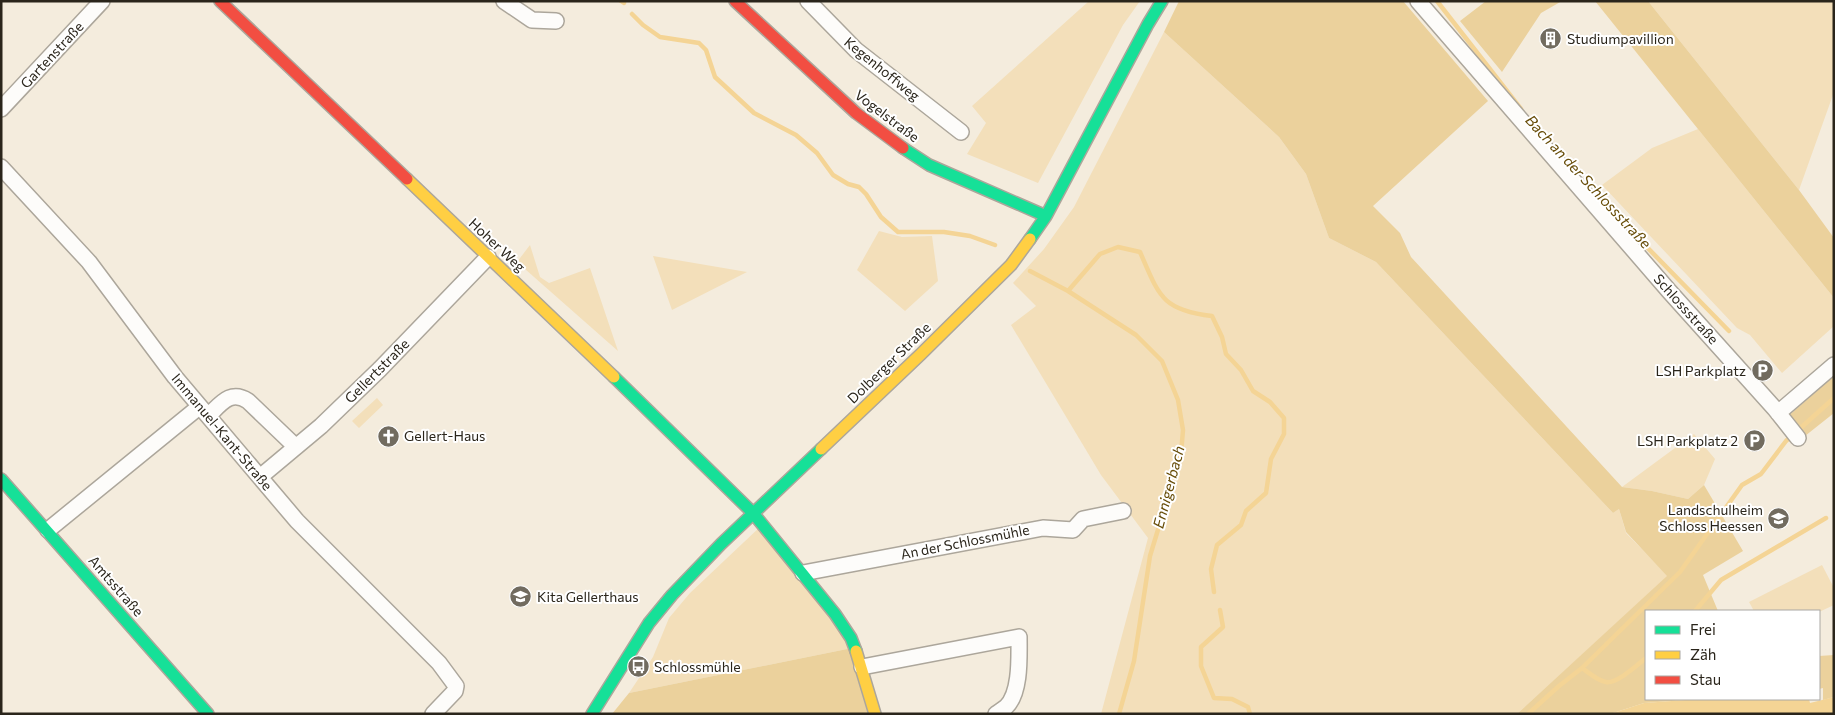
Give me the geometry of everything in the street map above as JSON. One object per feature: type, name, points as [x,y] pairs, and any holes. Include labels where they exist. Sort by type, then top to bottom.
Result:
[{"type":"street","name":"Gartenstraße","points":[[1,109],[102,1]]},
{"type":"street","name":"Hoher Weg","points":[[220,1],[660,421],[753,513]]},
{"type":"street","points":[[504,1],[532,20],[556,21]]},
{"type":"street","name":"Vogelstraße","points":[[735,1],[856,113],[884,135],[929,165],[1046,216]]},
{"type":"street","name":"Kegenhoffweg","points":[[808,1],[856,50],[961,132]]},
{"type":"street","name":"Dolberger Straße","points":[[592,714],[624,661],[659,609],[721,544],[921,354],[1004,271],[1046,216],[1162,1]]},
{"type":"street","name":"Schlossstraße","points":[[1418,1],[1798,438]]},
{"type":"street","name":"Immanuel-Kant-Straße","points":[[1,167],[89,262],[149,343],[204,412],[297,521],[439,663],[456,686],[452,696],[433,714]]},
{"type":"street","name":"Gellertstraße","points":[[260,477],[321,426],[380,369],[488,257]]},
{"type":"street","points":[[1778,413],[1834,365]]},
{"type":"street","points":[[48,530],[204,412],[234,396],[240,396],[248,401],[296,448]]},
{"type":"street","name":"Amtsstraße","points":[[1,479],[48,530],[208,714]]},
{"type":"street","name":"An der Schlossmühle","points":[[803,573],[1043,528],[1073,530],[1083,519],[1123,511]]},
{"type":"street","points":[[753,513],[803,573],[851,638],[862,667],[874,714]]},
{"type":"street","points":[[862,667],[1020,636],[1019,667],[1014,692],[1007,706],[996,714]]},
{"type":"shaded area","points":[[1089,1],[1140,1],[1123,25],[1038,183],[967,154],[986,123],[972,106]]},
{"type":"shaded area","points":[[1179,1],[1403,1],[1488,101],[1373,206],[1400,233],[1411,257],[1622,487],[1688,499],[1704,485],[1743,551],[1703,575],[1718,610],[1645,610],[1645,700],[1685,700],[1644,703],[1610,714],[1517,714],[1667,576],[1626,532],[1619,509],[1613,513],[1376,262],[1329,238],[1306,174],[1279,137],[1164,32]]},
{"type":"shaded area","points":[[1486,1],[1562,1],[1541,13],[1502,72],[1460,21]]},
{"type":"shaded area","points":[[1595,1],[1648,1],[1799,190],[1834,238],[1834,298]]},
{"type":"shaded area","points":[[1648,1],[1834,1],[1834,92],[1799,190]]},
{"type":"shaded area","points":[[1164,32],[1279,137],[1306,174],[1329,238],[1376,262],[1613,513],[1619,509],[1626,533],[1668,576],[1517,714],[1101,714],[1148,538],[1101,475],[1011,325],[1036,306],[1013,283],[1044,249],[1074,207]]},
{"type":"shaded area","points":[[1698,129],[1834,298],[1834,326],[1782,373],[1750,335],[1737,328],[1602,185],[1652,148]]},
{"type":"shaded area","points":[[879,231],[902,237],[932,236],[938,281],[905,311],[857,270]]},
{"type":"shaded area","points":[[530,245],[540,277],[549,283],[590,268],[618,351],[517,262]]},
{"type":"shaded area","points":[[653,256],[747,272],[672,310]]},
{"type":"shaded area","points":[[1834,376],[1834,413],[1805,436],[1787,417]]},
{"type":"shaded area","points":[[377,398],[383,405],[359,428],[352,421]]},
{"type":"shaded area","points":[[1694,434],[1715,459],[1704,485],[1688,499],[1622,487]]},
{"type":"shaded area","points":[[761,526],[852,648],[629,693],[653,657],[669,618],[690,593]]},
{"type":"shaded area","points":[[1822,565],[1834,588],[1834,605],[1820,612],[1820,610],[1753,610],[1749,602]]},
{"type":"shaded area","points":[[852,648],[871,714],[612,714],[629,693]]},
{"type":"shaded area","points":[[1834,655],[1834,697],[1823,700],[1823,688],[1820,689],[1820,656]]},
{"type":"shaded area","points":[[1834,697],[1834,714],[1610,714],[1644,703],[1685,700],[1809,700],[1810,703]]},
{"type":"waterway","name":"Bach an der Schlossstraße","points":[[1437,1],[1521,109]]},
{"type":"waterway","name":"Ennigerbach","points":[[632,14],[643,25],[660,37],[699,43],[706,50],[715,77],[754,113],[796,135],[817,153],[833,175],[848,184],[859,187],[866,194],[881,217],[898,232],[944,232],[970,236],[995,245]]},
{"type":"waterway","name":"Bach an der Schlossstraße","points":[[1593,192],[1729,331]]},
{"type":"waterway","points":[[1068,291],[1100,254],[1118,247],[1140,252],[1152,279],[1164,298],[1182,310],[1212,316],[1222,337],[1226,354],[1241,370],[1253,391],[1270,402],[1284,418],[1284,434],[1271,459],[1266,493],[1246,511],[1241,525],[1217,545],[1211,569],[1214,592]]},
{"type":"waterway","name":"Ennigerbach","points":[[1030,271],[1068,291],[1136,335],[1162,361],[1178,400],[1183,430],[1181,454],[1150,556],[1134,661],[1119,714]]},
{"type":"waterway","points":[[1528,714],[1582,668],[1680,572],[1742,485],[1761,474],[1786,441],[1834,398]]},
{"type":"waterway","points":[[1696,610],[1721,580],[1826,518]]},
{"type":"waterway","points":[[1220,610],[1223,627],[1201,647],[1201,666],[1214,698],[1232,699],[1248,707],[1250,714]]},
{"type":"waterway","points":[[1582,668],[1600,680],[1611,682],[1627,673],[1645,659]]},
{"type":"traffic: fast","points":[[1030,239],[1046,216],[1162,1]]},
{"type":"traffic: fast","points":[[903,148],[929,165],[1046,216]]},
{"type":"traffic: fast","points":[[614,377],[753,513],[835,614],[851,638],[856,651]]},
{"type":"traffic: fast","points":[[592,714],[649,623],[672,595],[721,544],[821,449]]},
{"type":"traffic: fast","points":[[1,479],[208,714]]},
{"type":"traffic: slow","points":[[407,179],[614,377]]},
{"type":"traffic: slow","points":[[821,449],[1011,265],[1030,239]]},
{"type":"traffic: slow","points":[[856,651],[875,714]]},
{"type":"traffic: jam","points":[[220,1],[407,179]]},
{"type":"traffic: jam","points":[[735,1],[856,113],[903,148]]},
{"type":"place","name":"Studiumpavillion","points":[[1551,39]]},
{"type":"place","name":"LSH Parkplatz","points":[[1762,371]]},
{"type":"place","name":"Gellert-Haus","points":[[388,436]]},
{"type":"place","name":"LSH Parkplatz 2","points":[[1754,441]]},
{"type":"place","name":"Landschulheim Schloss Heessen","points":[[1779,518]]},
{"type":"place","name":"Kita Gellerthaus","points":[[521,597]]},
{"type":"place","name":"Schlossmühle","points":[[638,667]]}]
